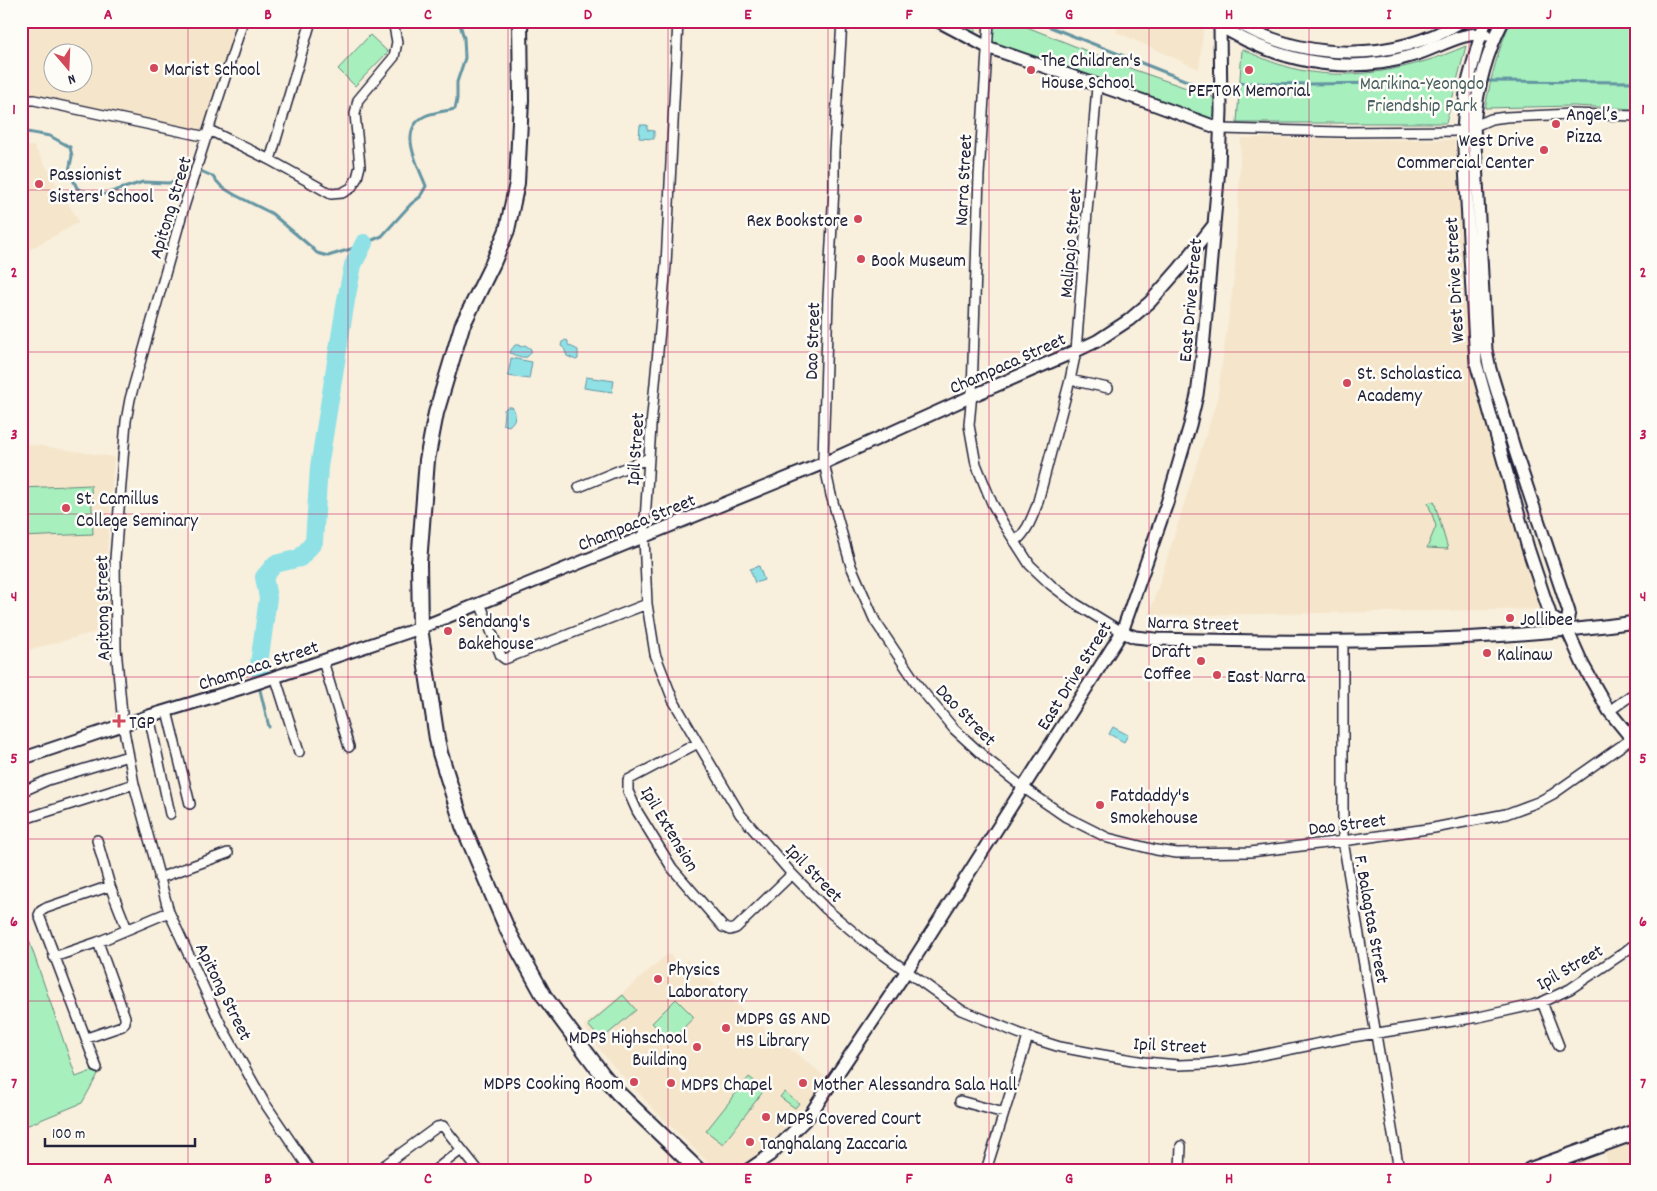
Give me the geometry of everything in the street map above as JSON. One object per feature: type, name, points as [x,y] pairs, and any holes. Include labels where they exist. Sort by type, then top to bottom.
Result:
[{"type":"main road","points":[[520,21],[521,100],[517,183],[507,230],[462,326],[436,413],[424,484],[419,564],[420,628],[440,754],[462,826],[508,931],[544,996],[602,1074],[618,1093],[698,1170]]},
{"type":"main road","points":[[1530,1170],[1636,1132]]},
{"type":"street","name":"Apitong Street","points":[[243,21],[183,210],[130,400],[126,421],[115,559],[116,648],[123,725],[128,756],[159,878],[170,912],[222,1027],[264,1102],[310,1170]]},
{"type":"street","points":[[270,160],[311,21]]},
{"type":"street","points":[[21,100],[34,100],[208,133],[270,160],[331,194],[342,193],[351,188],[357,178],[360,166],[355,114],[358,100],[394,57],[397,42],[393,21]]},
{"type":"street","name":"Ipil Street","points":[[678,21],[666,265],[644,537],[647,604],[655,654],[674,700],[740,814],[792,874],[842,922],[906,972],[961,1010],[1028,1037],[1097,1054],[1144,1062],[1196,1064],[1242,1059],[1376,1033],[1479,1017],[1542,1002],[1570,989],[1636,943]]},
{"type":"street","name":"Dao Street","points":[[842,21],[834,146],[824,463],[851,566],[875,621],[919,687],[947,722],[988,760],[1066,817],[1108,838],[1156,850],[1177,853],[1250,852],[1434,828],[1506,814],[1553,794],[1633,741]]},
{"type":"street","points":[[938,21],[987,47],[1221,129],[1341,132],[1462,131],[1491,119],[1506,117],[1571,114],[1636,116]]},
{"type":"street","name":"Narra Street","points":[[989,21],[979,184],[970,425],[976,464],[992,503],[1030,565],[1051,585],[1076,604],[1122,632],[1135,637],[1155,639],[1343,642],[1456,639],[1636,622]]},
{"type":"street","points":[[1235,21],[1267,37],[1290,45],[1322,51],[1360,52],[1388,50],[1413,44],[1442,33],[1462,21]]},
{"type":"street","name":"West Drive Street","points":[[1503,21],[1474,82],[1474,125],[1487,357],[1516,454],[1569,612],[1567,629]]},
{"type":"street","points":[[1219,23],[1274,53],[1310,62],[1335,65],[1396,60],[1431,50],[1470,34],[1482,25],[1495,36]]},
{"type":"street","name":"East Drive Street","points":[[748,1170],[770,1155],[810,1116],[906,972],[1122,632],[1166,503],[1190,425],[1197,395],[1203,349],[1221,129],[1219,23]]},
{"type":"street","name":"West Drive Street","points":[[1482,25],[1474,82],[1462,131],[1476,363],[1528,548],[1551,616],[1567,629],[1583,664],[1609,711],[1633,741]]},
{"type":"street","name":"Malipajo Street","points":[[1015,542],[1022,536],[1029,524],[1036,505],[1076,351],[1097,86]]},
{"type":"street","name":"Champaca Street","points":[[21,759],[420,628],[824,463],[1076,351],[1103,337],[1129,320],[1150,302],[1179,270],[1213,226]]},
{"type":"street","points":[[1070,380],[1108,388]]},
{"type":"street","points":[[579,487],[649,458]]},
{"type":"street","points":[[480,603],[501,656],[504,659],[647,604]]},
{"type":"street","name":"F. Balagtas Street","points":[[1343,642],[1343,841],[1399,1170]]},
{"type":"street","points":[[323,661],[349,747]]},
{"type":"street","points":[[275,676],[299,752]]},
{"type":"street","points":[[1609,711],[1636,692]]},
{"type":"street","points":[[167,711],[190,804]]},
{"type":"street","points":[[149,716],[170,814]]},
{"type":"street","name":"Ipil Extension","points":[[698,743],[628,780],[628,791],[637,811],[672,868],[723,927],[730,930],[736,928],[792,874]]},
{"type":"street","points":[[21,792],[48,780],[128,756]]},
{"type":"street","points":[[21,820],[134,784]]},
{"type":"street","points":[[97,840],[110,886],[127,930]]},
{"type":"street","points":[[159,878],[228,853]]},
{"type":"street","points":[[97,1068],[39,915],[46,908],[110,886]]},
{"type":"street","points":[[54,957],[98,942],[170,912]]},
{"type":"street","points":[[87,1038],[122,1026],[126,1017],[98,942]]},
{"type":"street","points":[[1542,1002],[1559,1046]]},
{"type":"street","points":[[987,1167],[1028,1037]]},
{"type":"street","points":[[960,1101],[1004,1113]]},
{"type":"street","points":[[378,1170],[440,1126],[443,1126],[478,1170]]},
{"type":"street","points":[[1180,1170],[1181,1146]]},
{"type":"street","points":[[435,1170],[461,1150]]},
{"type":"shaded area","name":"Marist School","points":[[21,21],[239,21],[205,132],[21,94]]},
{"type":"shaded area","points":[[964,21],[985,21],[985,33]]},
{"type":"shaded area","points":[[1121,21],[1200,21],[1204,25],[1199,69],[1116,32]]},
{"type":"shaded area","name":"St. Scholastica Academy","points":[[1241,138],[1455,140],[1472,369],[1540,609],[1149,616],[1217,399],[1235,271]]},
{"type":"shaded area","name":"Passionist Sisters' School","points":[[21,146],[34,146],[79,222],[27,251],[21,251]]},
{"type":"shaded area","name":"St. Camillus College Seminary","points":[[21,443],[114,457],[106,564],[114,627],[21,652]]},
{"type":"shaded area","points":[[668,954],[681,965],[687,960],[753,1019],[826,1077],[812,1098],[762,1155],[737,1170],[716,1170],[657,1113],[606,1058],[584,1026]]},
{"type":"shaded area","points":[[1636,1135],[1636,1170],[1610,1170],[1603,1147]]},
{"type":"green space","points":[[948,21],[963,21],[976,29],[973,35]]},
{"type":"green space","points":[[995,21],[1012,21],[1132,69],[1218,99],[1213,120],[991,44]]},
{"type":"green space","points":[[1511,21],[1628,21],[1636,27],[1636,109],[1573,106],[1485,108],[1495,64]]},
{"type":"green space","points":[[370,35],[388,52],[355,86],[338,69]]},
{"type":"green space","name":"Marikina-Yeongdo Friendship Park","points":[[1466,46],[1446,123],[1237,123],[1242,49],[1271,62],[1298,70],[1316,73],[1352,74],[1370,73],[1405,66],[1433,59]]},
{"type":"green space","points":[[91,485],[93,534],[21,537],[21,488]]},
{"type":"green space","points":[[1434,501],[1448,549],[1427,548],[1436,526],[1428,503]]},
{"type":"green space","points":[[21,917],[76,1077],[102,1067],[82,1103],[21,1128]]},
{"type":"green space","points":[[623,995],[636,1010],[601,1040],[588,1025]]},
{"type":"green space","points":[[676,999],[694,1017],[671,1041],[652,1023]]},
{"type":"green space","points":[[749,1077],[765,1089],[723,1144],[706,1131]]},
{"type":"green space","points":[[784,1092],[799,1103],[795,1108],[780,1097]]},
{"type":"water","points":[[640,125],[647,125],[647,130],[654,131],[654,139],[639,138]]},
{"type":"water","points":[[566,340],[568,345],[578,350],[578,359],[567,356],[564,348],[561,346],[562,342]]},
{"type":"water","points":[[515,345],[520,347],[525,345],[531,349],[531,353],[525,357],[510,353]]},
{"type":"water","points":[[511,358],[532,362],[529,379],[508,376]]},
{"type":"water","points":[[586,377],[614,381],[612,392],[584,388]]},
{"type":"water","points":[[507,407],[512,407],[515,412],[514,419],[509,426],[503,424],[504,410]]},
{"type":"water","points":[[759,566],[764,580],[755,583],[750,569]]},
{"type":"water","points":[[1113,727],[1128,735],[1124,742],[1109,734]]},
{"type":"waterway","points":[[21,131],[50,136],[70,147],[72,156],[69,171],[77,188],[95,197],[143,182],[174,182],[177,174],[188,169],[203,172],[212,176],[222,187],[235,195],[271,213],[317,253],[328,256],[354,248],[382,236],[411,204],[420,197],[426,186],[412,148],[412,130],[417,122],[425,116],[455,109],[457,82],[465,58],[464,38],[459,21]]},
{"type":"waterway","points":[[1035,21],[1210,90]]},
{"type":"waterway","points":[[1484,81],[1636,82]]},
{"type":"waterway","points":[[1241,83],[1465,82]]},
{"type":"waterway","points":[[260,673],[259,664],[268,598],[264,577],[275,564],[300,558],[314,542],[319,467],[346,300],[353,265],[364,243]]},
{"type":"waterway","points":[[260,690],[269,727]]},
{"type":"place","name":"Marist School","points":[[154,68]]},
{"type":"place","name":"The Children's House School","points":[[1031,70]]},
{"type":"place","name":"PEFTOK Memorial","points":[[1249,70]]},
{"type":"place","name":"Angel’s Pizza","points":[[1556,124]]},
{"type":"place","name":"West Drive Commercial Center","points":[[1544,150]]},
{"type":"place","name":"Passionist Sisters' School","points":[[39,184]]},
{"type":"place","name":"Rex Bookstore","points":[[858,219]]},
{"type":"place","name":"Book Museum","points":[[861,259]]},
{"type":"place","name":"St. Scholastica Academy","points":[[1347,383]]},
{"type":"place","name":"St. Camillus College Seminary","points":[[66,508]]},
{"type":"place","name":"Jollibee","points":[[1510,618]]},
{"type":"place","name":"Sendang's Bakehouse","points":[[448,631]]},
{"type":"place","name":"Kalinaw","points":[[1487,653]]},
{"type":"place","name":"Draft Coffee","points":[[1201,661]]},
{"type":"place","name":"East Narra","points":[[1217,675]]},
{"type":"place","name":"TGP","points":[[119,721]]},
{"type":"place","name":"Fatdaddy's Smokehouse","points":[[1100,805]]},
{"type":"place","name":"Physics Laboratory","points":[[658,979]]},
{"type":"place","name":"MDPS GS AND HS Library","points":[[726,1028]]},
{"type":"place","name":"MDPS Highschool Building","points":[[697,1047]]},
{"type":"place","name":"MDPS Cooking Room","points":[[634,1082]]},
{"type":"place","name":"MDPS Chapel","points":[[671,1083]]},
{"type":"place","name":"Mother Alessandra Sala Hall","points":[[803,1083]]},
{"type":"place","name":"MDPS Covered Court","points":[[766,1117]]},
{"type":"place","name":"Tanghalang Zaccaria","points":[[750,1142]]}]
